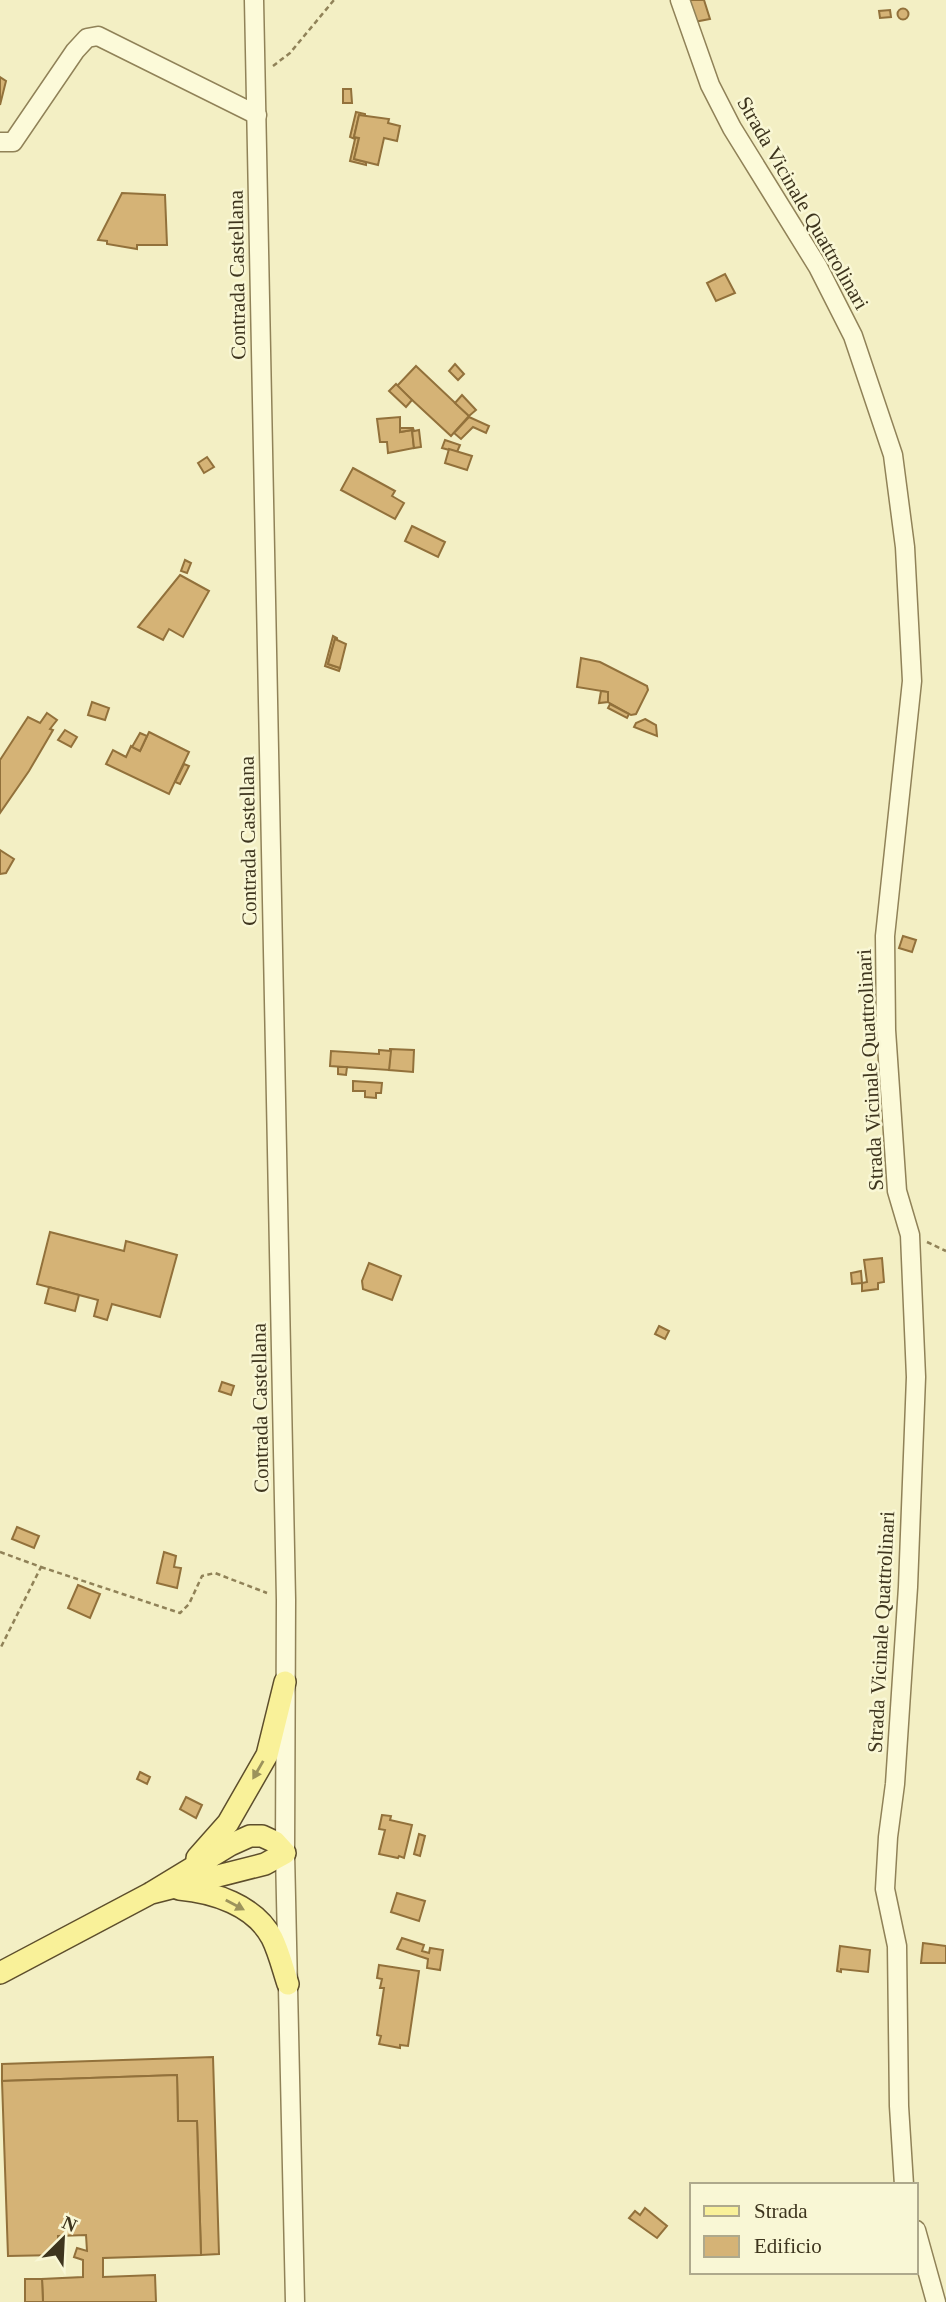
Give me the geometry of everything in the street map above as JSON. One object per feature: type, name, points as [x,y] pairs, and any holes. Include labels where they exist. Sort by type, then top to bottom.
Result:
[{"type":"main road","points":[[168,1885],[228,1823],[267,1755],[285,1682]]},
{"type":"main road","points":[[0,1973],[168,1885],[230,1845],[250,1836],[262,1836],[275,1842],[285,1853],[265,1864],[168,1885]]},
{"type":"main road","points":[[168,1885],[220,1897],[250,1913],[271,1936],[288,1984]]},
{"type":"street","name":"Contrada Castellana","points":[[254,0],[286,1600],[285,1853],[295,2302]]},
{"type":"street","name":"Strada Vicinale Quattrolinari","points":[[680,0],[710,85],[732,128],[818,267],[853,336],[893,455],[905,547],[912,681],[885,936],[886,1030],[897,1191],[910,1235],[916,1377],[906,1614],[885,1889],[897,1946],[899,2106],[904,2183]]},
{"type":"street","points":[[0,142],[13,142],[75,51],[87,38],[98,36],[257,115]]},
{"type":"street","points":[[918,2237],[936,2302]]},
{"type":"path","points":[[256,66],[271,68],[290,53],[334,0]]},
{"type":"path","points":[[0,1552],[180,1613],[189,1604],[202,1576],[215,1573],[286,1600]]},
{"type":"path","points":[[0,1649],[41,1567]]},
{"type":"building","points":[[687,0],[704,0],[710,19],[694,22]]},
{"type":"building","points":[[903,8],[909,14],[903,20],[897,14]]},
{"type":"building","points":[[890,10],[891,17],[880,18],[879,11]]},
{"type":"building","points":[[0,77],[6,81],[0,105]]},
{"type":"building","points":[[343,89],[351,89],[352,103],[343,103]]},
{"type":"building","points":[[356,112],[365,114],[365,117],[359,115],[354,137],[359,138],[354,159],[366,162],[366,165],[350,161],[355,139],[350,137]]},
{"type":"building","points":[[359,115],[389,119],[388,123],[400,126],[397,141],[384,138],[378,165],[354,159],[359,138],[354,137]]},
{"type":"building","points":[[122,193],[165,195],[167,245],[137,245],[137,249],[98,240]]},
{"type":"building","points":[[725,274],[735,293],[716,301],[707,283]]},
{"type":"building","points":[[455,364],[464,374],[458,380],[449,371]]},
{"type":"building","points":[[416,366],[469,416],[451,436],[397,386]]},
{"type":"building","points":[[396,384],[412,400],[406,407],[389,391]]},
{"type":"building","points":[[462,395],[476,410],[469,416],[455,403]]},
{"type":"building","points":[[400,417],[400,432],[412,430],[414,448],[388,453],[387,442],[380,442],[377,419]]},
{"type":"building","points":[[469,417],[489,426],[486,433],[473,427],[461,439],[454,433]]},
{"type":"building","points":[[400,428],[419,430],[421,447],[414,448],[412,430],[400,432]]},
{"type":"building","points":[[445,440],[460,445],[457,452],[442,448]]},
{"type":"building","points":[[449,449],[472,456],[467,470],[445,463]]},
{"type":"building","points":[[207,457],[214,467],[204,473],[198,463]]},
{"type":"building","points":[[353,468],[395,491],[392,496],[404,503],[395,519],[341,490]]},
{"type":"building","points":[[412,526],[445,542],[438,557],[405,541]]},
{"type":"building","points":[[185,560],[191,563],[187,573],[181,571]]},
{"type":"building","points":[[180,575],[209,591],[183,637],[169,629],[163,640],[138,627]]},
{"type":"building","points":[[333,636],[337,640],[335,639],[328,664],[340,668],[339,671],[325,666]]},
{"type":"building","points":[[335,639],[346,644],[340,668],[328,664]]},
{"type":"building","points":[[581,658],[600,662],[647,686],[648,690],[636,714],[631,715],[606,701],[608,692],[577,687]]},
{"type":"building","points":[[601,691],[608,692],[608,702],[599,703]]},
{"type":"building","points":[[92,702],[109,708],[105,720],[88,715]]},
{"type":"building","points":[[610,704],[629,714],[627,718],[608,708]]},
{"type":"building","points":[[47,713],[57,720],[50,729],[53,730],[0,813],[0,760],[28,717],[40,723]]},
{"type":"building","points":[[645,719],[656,725],[657,736],[634,727]]},
{"type":"building","points":[[65,730],[77,737],[71,747],[58,740]]},
{"type":"building","points":[[149,732],[189,752],[169,794],[106,764],[113,750],[126,757],[131,746],[140,751]]},
{"type":"building","points":[[140,733],[147,736],[140,751],[132,747]]},
{"type":"building","points":[[184,764],[189,766],[180,784],[175,782]]},
{"type":"building","points":[[0,850],[14,859],[6,873],[0,874]]},
{"type":"building","points":[[903,936],[916,940],[912,952],[899,948]]},
{"type":"building","points":[[390,1049],[414,1050],[413,1072],[389,1070]]},
{"type":"building","points":[[379,1050],[391,1051],[389,1070],[330,1066],[331,1051],[379,1054]]},
{"type":"building","points":[[338,1067],[347,1067],[346,1075],[338,1074]]},
{"type":"building","points":[[353,1081],[382,1083],[381,1093],[376,1093],[376,1098],[365,1097],[365,1091],[353,1091]]},
{"type":"building","points":[[50,1232],[124,1251],[126,1241],[177,1255],[160,1317],[112,1304],[107,1320],[94,1316],[98,1300],[37,1284]]},
{"type":"building","points":[[882,1258],[884,1282],[878,1283],[878,1289],[862,1291],[862,1283],[867,1282],[864,1260]]},
{"type":"building","points":[[369,1263],[401,1276],[392,1300],[363,1289],[362,1281]]},
{"type":"building","points":[[861,1271],[862,1283],[852,1284],[851,1273]]},
{"type":"building","points":[[49,1287],[79,1295],[75,1311],[45,1303]]},
{"type":"building","points":[[659,1326],[669,1331],[665,1339],[655,1334]]},
{"type":"building","points":[[222,1382],[234,1386],[231,1395],[219,1391]]},
{"type":"building","points":[[17,1527],[39,1536],[34,1548],[12,1539]]},
{"type":"building","points":[[164,1552],[176,1556],[174,1567],[181,1568],[177,1588],[157,1583]]},
{"type":"building","points":[[78,1585],[100,1594],[90,1618],[68,1608]]},
{"type":"building","points":[[140,1772],[150,1777],[147,1784],[137,1779]]},
{"type":"building","points":[[186,1797],[202,1805],[196,1818],[180,1809]]},
{"type":"building","points":[[382,1815],[391,1816],[390,1820],[412,1825],[404,1858],[379,1854],[385,1830],[379,1829]]},
{"type":"building","points":[[419,1834],[425,1836],[420,1856],[414,1854]]},
{"type":"building","points":[[397,1893],[425,1901],[419,1921],[391,1912]]},
{"type":"building","points":[[402,1938],[424,1945],[422,1951],[429,1953],[430,1948],[443,1950],[440,1970],[427,1968],[428,1959],[397,1949]]},
{"type":"building","points":[[923,1943],[946,1946],[946,1963],[921,1963]]},
{"type":"building","points":[[840,1946],[870,1950],[868,1972],[841,1969],[841,1972],[837,1971]]},
{"type":"building","points":[[379,1965],[419,1971],[408,2046],[400,2045],[400,2048],[379,2044],[381,2036],[377,2035],[384,1988],[380,1988],[382,1979],[377,1978]]},
{"type":"building","points":[[213,2057],[219,2254],[201,2255],[197,2121],[178,2121],[177,2075],[2,2081],[2,2064]]},
{"type":"building","points":[[177,2075],[178,2121],[197,2121],[201,2255],[103,2258],[103,2277],[155,2275],[156,2302],[43,2302],[42,2279],[83,2277],[83,2260],[74,2257],[77,2248],[87,2251],[86,2235],[58,2236],[58,2255],[8,2256],[2,2081]]},
{"type":"building","points":[[645,2208],[667,2226],[657,2238],[629,2218],[635,2211],[640,2215]]},
{"type":"building","points":[[25,2279],[42,2279],[43,2302],[25,2302]]}]
